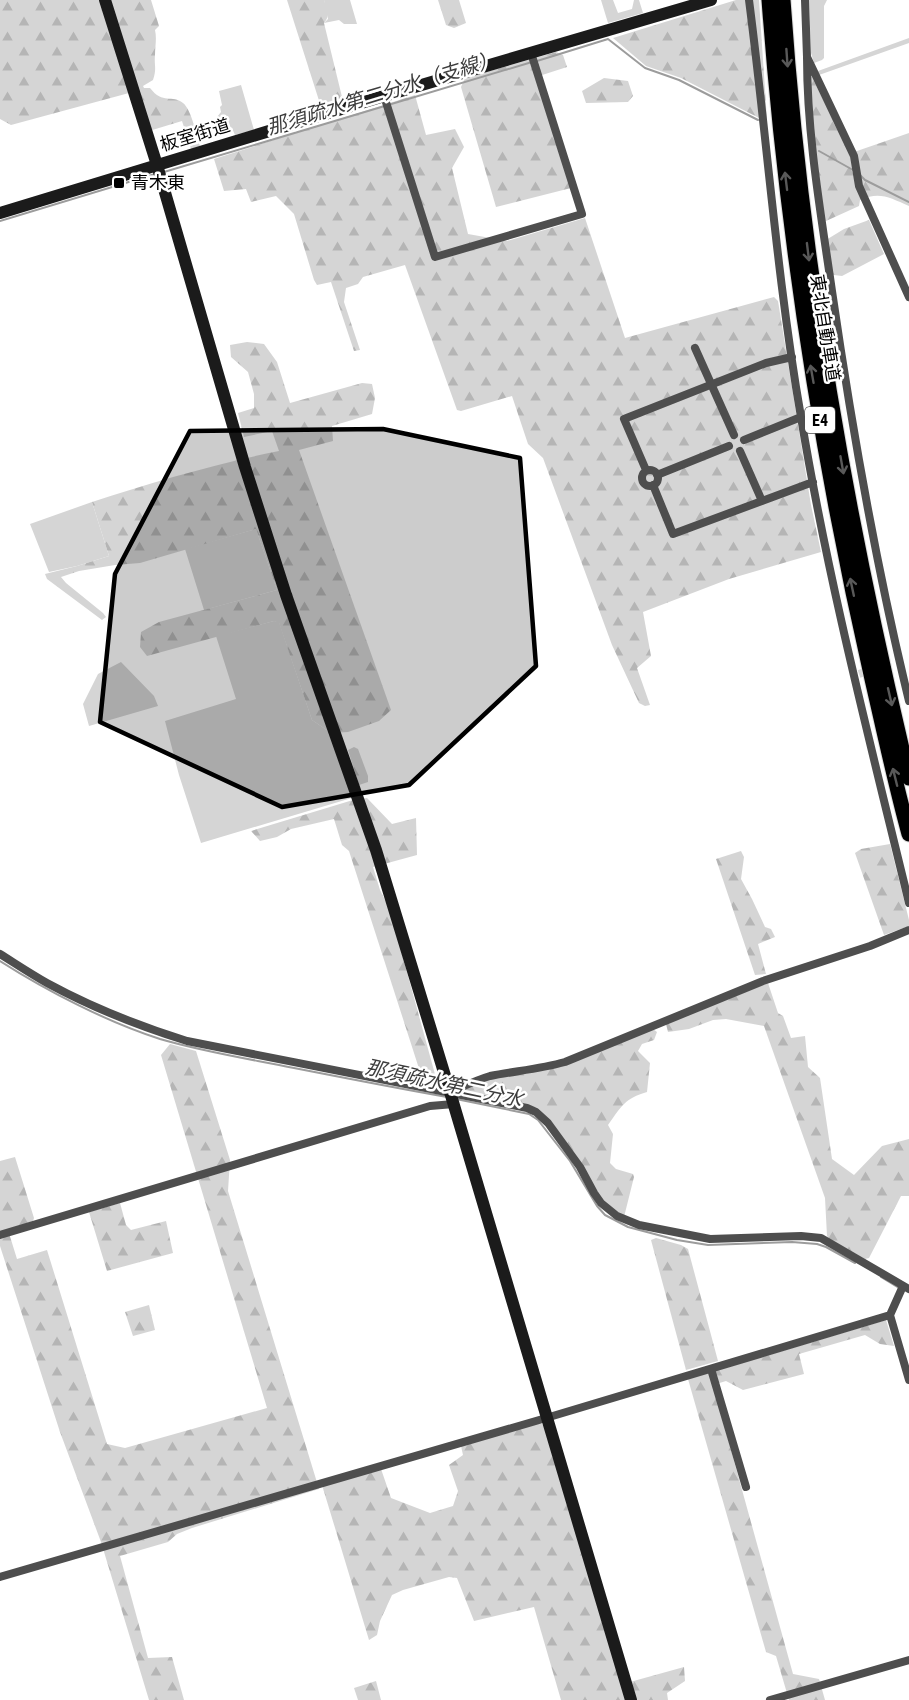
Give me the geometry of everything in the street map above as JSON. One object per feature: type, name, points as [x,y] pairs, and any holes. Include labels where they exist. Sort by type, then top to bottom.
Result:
[{"type":"highway","name":"東北自動車道","points":[[769,0],[774,70],[792,231],[811,364],[850,581],[909,834]]},
{"type":"highway","name":"東北自動車道","points":[[783,0],[787,68],[797,161],[821,350],[867,599],[909,778]]},
{"type":"street","points":[[105,0],[286,595],[369,828],[631,1700]]},
{"type":"street","name":"板室街道","points":[[0,213],[384,96],[711,0]]},
{"type":"street","points":[[749,0],[777,245],[801,417],[828,562],[909,903]]},
{"type":"street","points":[[804,0],[811,135],[843,367],[896,661],[909,701]]},
{"type":"street","points":[[384,96],[435,256],[582,214],[531,52]]},
{"type":"street","points":[[807,57],[854,156],[859,186],[909,297]]},
{"type":"street","points":[[696,348],[734,435]]},
{"type":"street","points":[[646,470],[624,419],[766,363],[792,357]]},
{"type":"street","points":[[744,440],[801,417]]},
{"type":"street","points":[[734,435],[744,440],[745,445],[740,451]]},
{"type":"street","points":[[734,435],[729,440],[729,446],[734,451],[740,451]]},
{"type":"street","points":[[657,474],[729,446]]},
{"type":"street","points":[[740,451],[762,501]]},
{"type":"street","points":[[646,470],[653,470],[657,474],[658,480],[653,485],[646,485],[642,480],[642,475],[646,470]]},
{"type":"street","points":[[653,485],[673,534],[813,482]]},
{"type":"street","points":[[0,1235],[430,1106],[452,1098],[472,1082],[490,1076],[546,1068],[565,1062],[763,981],[870,946],[909,930]]},
{"type":"street","points":[[0,954],[66,993],[148,1028],[187,1041],[452,1098],[527,1108],[536,1112],[548,1123],[602,1203],[618,1216],[650,1227],[710,1239],[801,1236],[821,1239],[906,1287],[890,1315],[0,1577]]},
{"type":"street","points":[[890,1315],[909,1380]]},
{"type":"street","points":[[711,1369],[746,1487]]},
{"type":"street","points":[[770,1700],[909,1660]]},
{"type":"highlighted area","points":[[383,429],[520,458],[536,666],[409,785],[282,807],[100,722],[115,574],[190,431]]},
{"type":"green space","points":[[0,0],[100,0],[129,93],[11,125],[0,119]]},
{"type":"green space","points":[[109,0],[151,0],[159,26],[155,30],[155,70],[153,80],[143,86],[150,88],[163,98],[179,100],[186,106],[200,146],[191,149],[182,121],[149,131]]},
{"type":"green space","points":[[287,0],[324,0],[328,15],[324,23],[342,97],[340,104],[322,110]]},
{"type":"green space","points":[[324,0],[350,0],[357,24],[344,24],[339,20],[324,23],[328,19]]},
{"type":"green space","points":[[438,0],[459,0],[466,23],[454,28],[446,25]]},
{"type":"green space","points":[[601,0],[613,0],[618,13],[632,9],[634,0],[639,0],[643,13],[608,23]]},
{"type":"green space","points":[[736,0],[759,0],[767,120],[681,78],[646,66],[613,38]]},
{"type":"green space","points":[[809,0],[827,0],[824,6],[824,58],[814,63],[811,53]]},
{"type":"green space","points":[[909,38],[909,43],[819,75],[818,71]]},
{"type":"green space","points":[[556,52],[563,55],[567,67],[536,77],[571,188],[496,207],[461,87],[465,78]]},
{"type":"green space","points":[[809,77],[812,77],[847,148],[857,151],[909,133],[909,206],[896,200],[873,196],[860,200],[859,206],[826,221],[822,220]]},
{"type":"green space","points":[[604,78],[628,81],[633,96],[628,102],[586,103],[582,91]]},
{"type":"green space","points":[[241,85],[254,130],[235,135],[232,128],[228,126],[221,128],[217,123],[222,105],[219,91]]},
{"type":"green space","points":[[415,95],[426,135],[455,129],[464,147],[452,168],[468,234],[507,241],[585,218],[625,338],[774,297],[778,301],[811,505],[821,552],[729,579],[643,612],[651,656],[637,668],[650,705],[645,706],[639,703],[612,645],[543,458],[528,444],[512,396],[461,411],[457,410],[405,265],[363,277],[358,284],[346,288],[344,302],[360,350],[354,351],[331,282],[317,285],[314,280],[294,214],[276,196],[251,202],[246,189],[224,191],[214,159]]},
{"type":"green space","points":[[869,220],[884,254],[842,276],[831,273],[826,240],[844,229]]},
{"type":"green space","points":[[247,342],[264,344],[277,362],[290,403],[362,383],[372,384],[375,398],[372,414],[332,426],[333,441],[299,450],[391,710],[379,721],[348,732],[331,733],[312,720],[279,623],[274,621],[147,656],[140,647],[141,632],[159,622],[277,590],[256,529],[140,563],[79,571],[61,577],[103,613],[106,617],[102,620],[47,579],[45,574],[109,556],[92,502],[184,474],[279,451],[272,431],[244,437],[238,413],[254,408],[254,394],[248,372],[231,357],[230,345]]},
{"type":"green space","points":[[92,502],[109,556],[49,572],[30,524]]},
{"type":"green space","points":[[256,529],[277,590],[204,610],[185,549]]},
{"type":"green space","points":[[274,621],[279,622],[312,720],[331,733],[355,797],[201,843],[179,775],[165,721],[236,699],[216,636]]},
{"type":"green space","points":[[121,662],[154,696],[158,706],[89,726],[83,704],[98,674]]},
{"type":"green space","points":[[354,747],[358,749],[368,776],[368,782],[359,785],[348,750]]},
{"type":"green space","points":[[367,798],[392,824],[416,818],[417,855],[373,867],[380,890],[390,910],[436,1078],[423,1081],[349,851],[342,845],[334,819],[291,829],[277,837],[260,841],[251,831],[353,800]]},
{"type":"green space","points":[[890,844],[909,926],[884,935],[855,853],[861,849]]},
{"type":"green space","points":[[741,851],[744,857],[741,879],[765,927],[771,929],[775,937],[758,944],[766,974],[755,975],[716,859]]},
{"type":"green space","points":[[768,983],[778,1013],[783,1016],[791,1038],[805,1036],[808,1067],[820,1078],[832,1159],[854,1175],[882,1146],[909,1139],[909,1196],[901,1196],[869,1258],[865,1259],[827,1236],[825,1198],[764,1026],[726,1019],[713,1020],[689,1029],[668,1032],[666,1024]]},
{"type":"green space","points":[[653,1029],[657,1032],[654,1040],[642,1044],[638,1051],[650,1063],[647,1092],[628,1100],[608,1125],[613,1134],[610,1163],[616,1169],[633,1174],[634,1177],[624,1217],[601,1199],[553,1124],[538,1108],[467,1092],[464,1089],[492,1078],[519,1074]]},
{"type":"green space","points":[[170,1044],[196,1051],[230,1160],[228,1191],[319,1489],[192,1528],[177,1534],[168,1542],[120,1556],[148,1658],[172,1657],[184,1700],[149,1700],[101,1542],[60,1432],[0,1246],[0,1161],[15,1157],[34,1218],[33,1221],[8,1230],[17,1259],[47,1250],[107,1444],[125,1448],[267,1408],[161,1055]]},
{"type":"green space","points":[[120,1203],[126,1225],[131,1230],[166,1221],[173,1253],[107,1271],[89,1212]]},
{"type":"green space","points":[[656,1238],[688,1249],[718,1361],[686,1370],[651,1240]]},
{"type":"green space","points":[[149,1305],[155,1330],[133,1336],[125,1312]]},
{"type":"green space","points":[[886,1320],[894,1346],[880,1344],[865,1335],[799,1354],[804,1374],[743,1390],[726,1381],[713,1385],[793,1674],[819,1679],[825,1700],[789,1700],[776,1656],[766,1652],[688,1379]]},
{"type":"green space","points":[[540,1423],[545,1426],[628,1700],[561,1700],[534,1607],[474,1621],[457,1578],[449,1577],[392,1595],[380,1621],[377,1635],[369,1640],[322,1485],[381,1469],[391,1498],[430,1513],[453,1506],[458,1491],[449,1465],[463,1455],[461,1446]]},
{"type":"green space","points":[[684,1667],[685,1681],[667,1693],[668,1700],[635,1700],[630,1682]]},
{"type":"green space","points":[[376,1681],[381,1700],[358,1700],[354,1688]]},
{"type":"waterway","name":"那須疏水第二分水（支線）","points":[[537,61],[608,39],[645,68],[679,80],[758,120]]},
{"type":"waterway","name":"那須疏水第二分水（支線）","points":[[164,172],[532,62]]},
{"type":"waterway","name":"那須疏水第二分水（支線）","points":[[819,151],[853,170]]},
{"type":"waterway","name":"那須疏水第二分水（支線）","points":[[0,221],[155,174]]},
{"type":"waterway","name":"那須疏水第二分水（支線）","points":[[860,175],[865,180],[909,202]]},
{"type":"waterway","name":"那須疏水第二分水","points":[[0,961],[78,1005],[119,1024],[160,1039],[227,1055],[447,1097]]},
{"type":"waterway","name":"那須疏水第二分水","points":[[456,1099],[529,1114],[538,1120],[570,1161],[597,1206],[605,1215],[628,1227],[677,1240],[708,1245],[792,1242],[817,1244],[855,1263]]},
{"type":"waterway","name":"那須疏水第二分水","points":[[881,1277],[899,1288]]},
{"type":"tunnel","points":[[859,674],[893,662]]},
{"type":"place","name":"青木東","points":[[119,183]]}]
